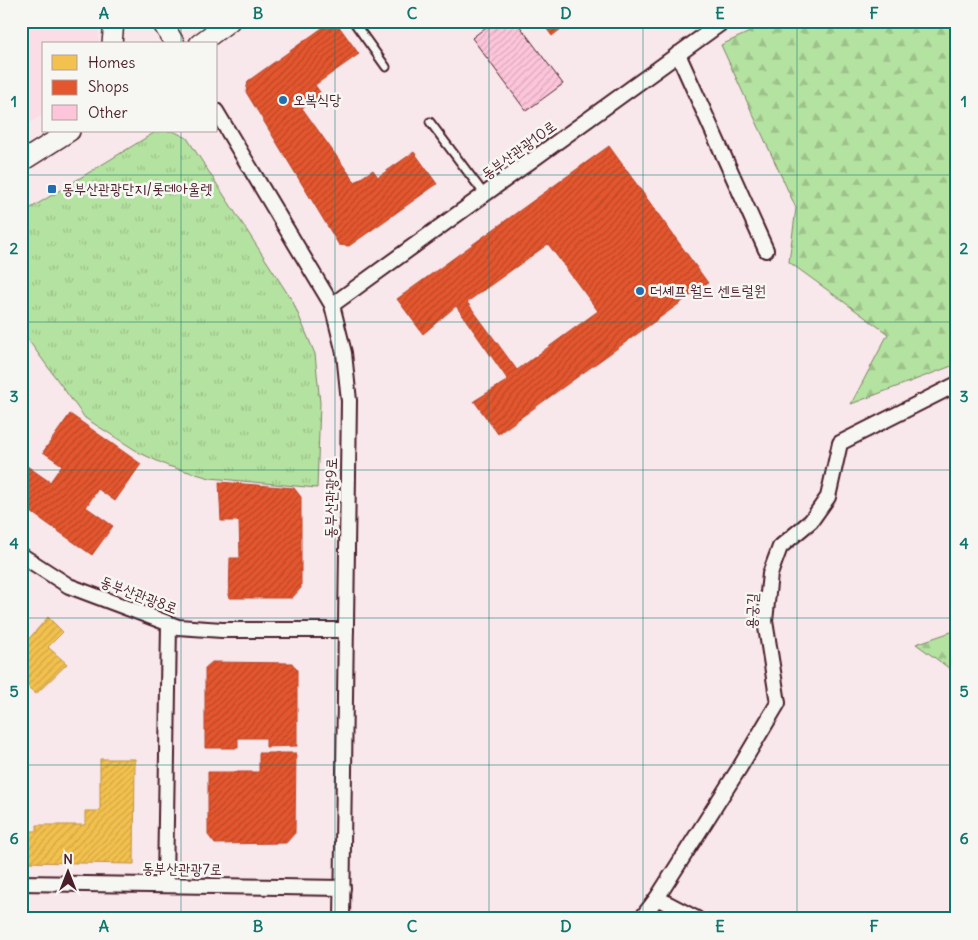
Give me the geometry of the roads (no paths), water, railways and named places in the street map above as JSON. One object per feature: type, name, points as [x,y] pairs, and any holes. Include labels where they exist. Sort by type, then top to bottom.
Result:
[{"type":"main road","points":[[112,42],[114,21]]},
{"type":"main road","points":[[161,21],[174,42]]},
{"type":"main road","points":[[202,42],[230,21]]},
{"type":"main road","points":[[21,162],[68,132]]},
{"type":"street","name":"동부산관광10로","points":[[332,305],[724,21]]},
{"type":"street","points":[[678,54],[766,250]]},
{"type":"street","name":"동부산관광9로","points":[[218,114],[332,305],[344,353],[349,401],[342,919]]},
{"type":"street","name":"용궁길","points":[[657,898],[778,703],[765,621],[770,574],[780,548],[812,521],[828,497],[840,443],[957,384]]},
{"type":"street","name":"동부산관광8로","points":[[21,556],[69,586],[178,627],[222,630],[346,630]]},
{"type":"street","points":[[165,885],[169,624]]},
{"type":"street","name":"동부산관광7로","points":[[21,883],[343,888]]},
{"type":"street","points":[[641,919],[657,898],[697,919]]},
{"type":"lane","points":[[353,21],[386,67]]},
{"type":"lane","points":[[430,122],[485,195]]},
{"type":"place","name":"오복식당","points":[[283,100]]},
{"type":"place","name":"동부산관광단지/롯데아울렛","points":[[52,189]]},
{"type":"place","name":"더셰프 월드 센트럴원","points":[[640,291]]}]
